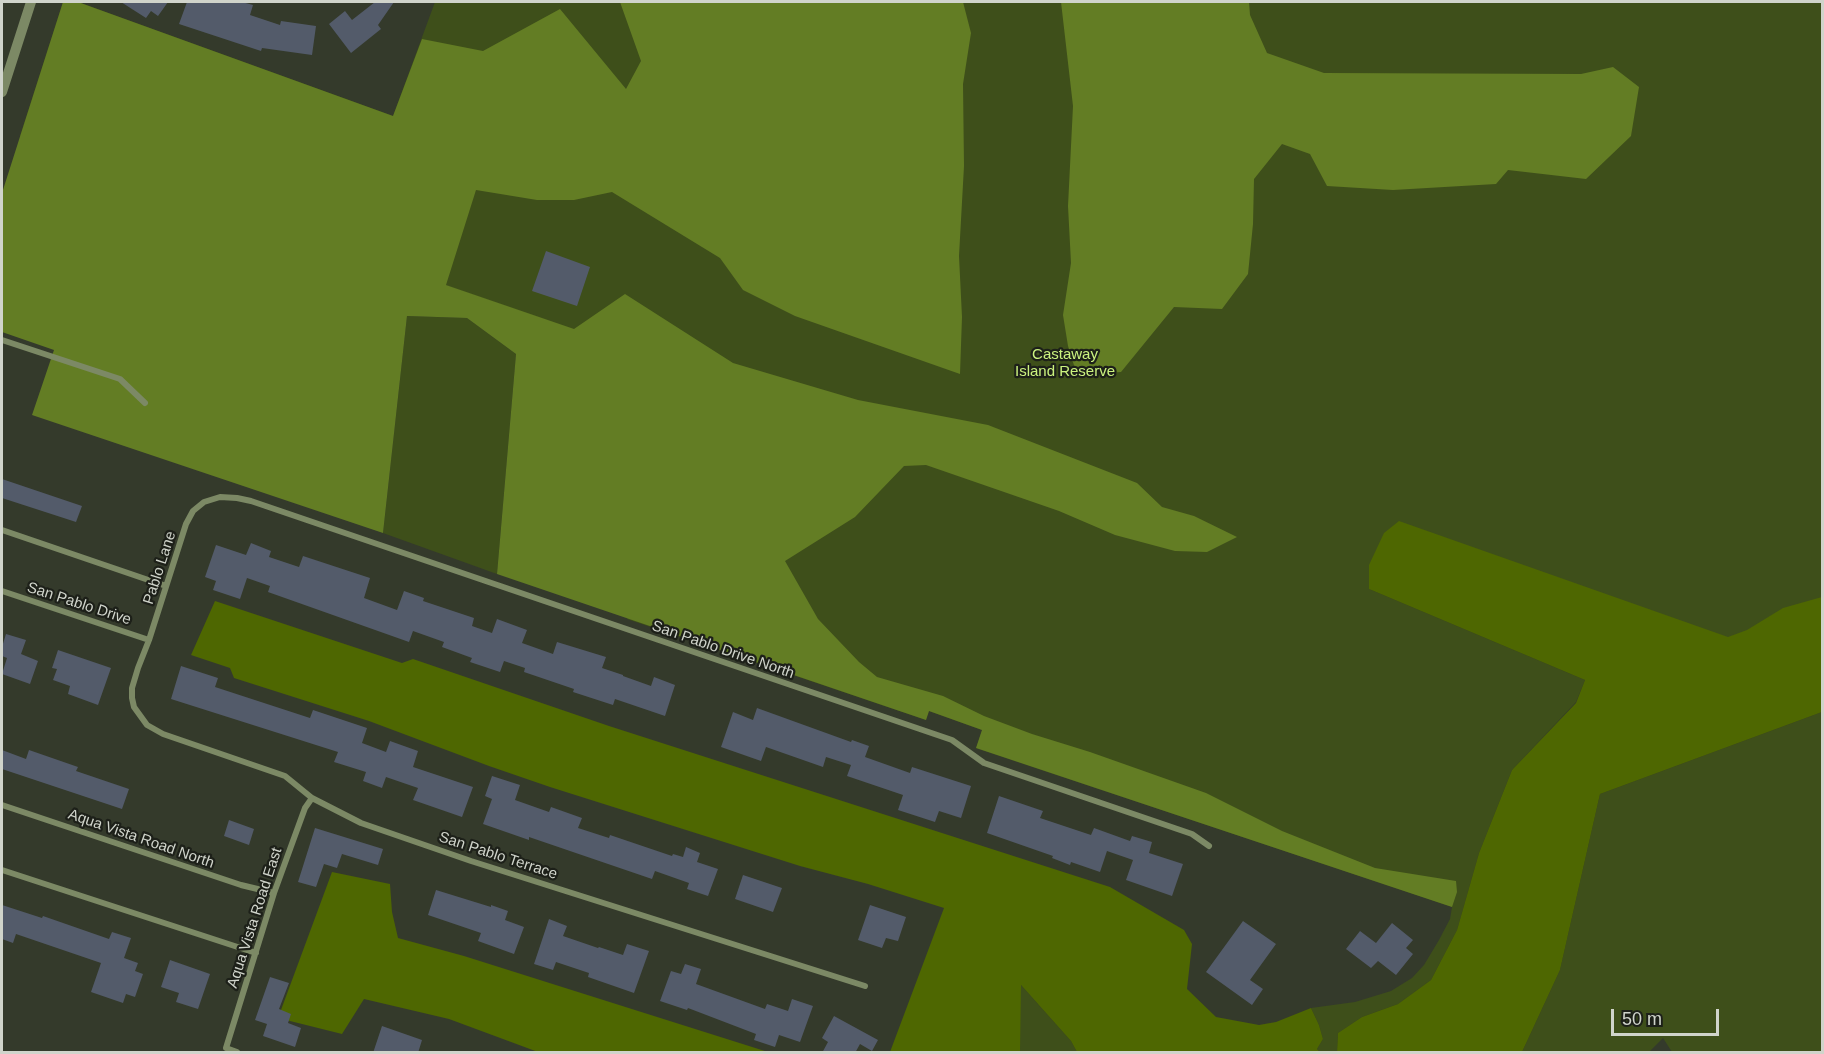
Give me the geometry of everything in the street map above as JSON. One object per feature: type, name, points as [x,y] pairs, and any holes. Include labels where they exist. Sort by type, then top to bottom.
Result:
[{"type":"street","points":[[2,92],[31,2]]},
{"type":"street","points":[[2,340],[120,379],[145,403]]},
{"type":"street","name":"Pablo Lane","points":[[140,717],[132,698],[132,688],[150,640],[186,524],[193,511],[204,502],[220,497]]},
{"type":"street","name":"San Pablo Drive North","points":[[220,497],[251,501],[952,740],[984,763],[1192,834],[1209,846]]},
{"type":"street","points":[[2,530],[166,586]]},
{"type":"street","name":"San Pablo Drive","points":[[2,591],[150,640]]},
{"type":"street","name":"San Pablo Terrace","points":[[140,717],[147,725],[163,734],[285,776],[312,798],[361,823],[471,861],[865,986]]},
{"type":"street","name":"Aqua Vista Road East","points":[[237,1053],[226,1048],[274,893],[305,808],[312,798]]},
{"type":"street","name":"Aqua Vista Road North","points":[[2,805],[241,885],[274,893]]},
{"type":"street","points":[[2,870],[256,953]]},
{"type":"green space","name":"Castaway Island Reserve","points":[[63,2],[78,2],[393,116],[435,2],[1822,2],[1822,670],[1369,589],[1585,680],[1576,702],[1512,770],[1479,853],[1457,930],[1431,980],[1398,1004],[1362,1017],[1338,1033],[1337,1052],[1320,1052],[1317,1049],[1323,1039],[1311,1008],[1355,1002],[1391,991],[1412,978],[1424,965],[1439,940],[1450,919],[1452,907],[976,748],[982,730],[929,711],[926,720],[627,619],[702,375],[20,136]]},
{"type":"green space","points":[[407,316],[467,318],[516,354],[497,574],[383,533]]},
{"type":"green space","points":[[1822,712],[1822,1052],[1672,1052],[1663,1038],[1649,1052],[1522,1052],[1560,970],[1600,794]]},
{"type":"green space","points":[[1020,984],[1071,1041],[1077,1052],[1020,1052]]},
{"type":"shaded area","points":[[63,2],[78,2],[393,116],[422,39],[483,51],[560,9],[626,89],[641,61],[620,2],[963,2],[971,33],[963,84],[964,166],[959,256],[962,317],[960,374],[795,316],[743,290],[720,258],[612,192],[574,200],[537,200],[476,190],[446,285],[574,329],[625,294],[733,363],[858,400],[988,425],[1137,483],[1162,507],[1194,516],[1237,537],[1207,552],[1175,551],[1115,535],[1059,511],[926,465],[904,466],[855,517],[785,561],[818,619],[859,662],[877,677],[943,696],[984,716],[1032,734],[1206,793],[1282,831],[1375,868],[1456,881],[1457,892],[1452,907],[976,748],[982,730],[929,711],[926,720],[497,574],[516,354],[467,318],[407,316],[383,533],[32,415],[54,350],[2,332],[2,193]]},
{"type":"shaded area","points":[[1061,2],[1249,2],[1250,15],[1267,53],[1324,73],[1581,74],[1613,67],[1639,87],[1631,136],[1586,179],[1508,170],[1496,184],[1393,190],[1327,186],[1310,154],[1282,144],[1254,179],[1253,224],[1248,274],[1222,309],[1174,307],[1121,372],[1077,375],[1068,346],[1063,315],[1071,263],[1068,206],[1073,106]]},
{"type":"shaded area","points":[[1399,521],[1728,637],[1747,630],[1783,608],[1822,597],[1822,712],[1600,794],[1560,970],[1522,1052],[1337,1052],[1338,1033],[1362,1017],[1398,1004],[1431,980],[1457,930],[1479,853],[1512,770],[1576,703],[1585,680],[1369,589],[1369,565],[1384,533]]},
{"type":"shaded area","points":[[215,601],[402,663],[413,659],[609,726],[1110,887],[1184,930],[1192,944],[1187,989],[1216,1017],[1259,1025],[1276,1022],[1311,1008],[1323,1039],[1317,1049],[1320,1052],[1077,1052],[1071,1041],[1021,985],[1020,1052],[890,1052],[944,908],[800,866],[550,787],[369,721],[234,678],[230,668],[191,655]]},
{"type":"shaded area","points":[[332,872],[390,884],[392,912],[398,938],[464,956],[768,1052],[538,1052],[449,1019],[364,999],[342,1034],[278,1018]]},
{"type":"building","points":[[121,2],[168,2],[158,16],[151,11],[146,18]]},
{"type":"building","points":[[187,2],[242,2],[253,5],[250,15],[280,25],[281,21],[316,26],[312,55],[262,48],[261,51],[179,24]]},
{"type":"building","points":[[375,2],[394,2],[378,25],[381,29],[351,53],[329,24],[345,11],[352,20]]},
{"type":"building","points":[[546,251],[590,267],[577,306],[532,291]]},
{"type":"building","points":[[2,479],[82,506],[76,522],[2,498]]},
{"type":"building","points":[[251,543],[271,551],[269,557],[299,567],[303,556],[370,578],[364,598],[397,610],[404,591],[424,598],[423,601],[474,618],[472,626],[492,633],[497,619],[527,630],[522,643],[553,654],[557,642],[606,657],[602,668],[623,676],[651,686],[654,677],[675,685],[665,716],[615,699],[613,705],[573,692],[574,689],[524,672],[525,668],[504,661],[500,672],[470,662],[472,658],[442,647],[444,642],[413,631],[409,642],[268,592],[270,586],[247,578],[240,599],[213,590],[216,581],[205,577],[216,545],[246,555]]},
{"type":"building","points":[[6,634],[26,640],[21,654],[38,661],[30,684],[2,674],[7,658],[2,656]]},
{"type":"building","points":[[58,650],[111,668],[98,705],[68,694],[70,686],[53,680],[57,669],[52,668]]},
{"type":"building","points":[[181,666],[218,678],[215,687],[310,718],[313,710],[367,728],[362,743],[386,752],[390,741],[418,751],[413,767],[473,787],[462,817],[413,800],[418,788],[386,777],[382,788],[363,781],[366,772],[334,762],[338,752],[171,699]]},
{"type":"building","points":[[757,708],[851,742],[852,740],[869,746],[865,757],[910,773],[912,767],[971,786],[961,818],[939,811],[935,822],[898,810],[903,795],[847,776],[851,765],[826,757],[823,767],[766,747],[761,761],[721,747],[733,712],[753,720]]},
{"type":"building","points":[[2,750],[26,759],[29,750],[78,767],[76,771],[129,789],[122,809],[2,769]]},
{"type":"building","points":[[492,776],[520,785],[515,800],[549,812],[551,807],[582,818],[578,828],[609,838],[610,835],[672,856],[673,854],[683,857],[686,847],[700,853],[697,862],[718,869],[708,896],[687,889],[689,883],[655,871],[652,879],[529,837],[529,840],[483,824],[492,799],[485,796]]},
{"type":"building","points":[[999,796],[1043,811],[1040,818],[1091,835],[1094,828],[1130,841],[1132,836],[1152,842],[1149,853],[1183,864],[1172,896],[1126,880],[1133,860],[1107,851],[1100,872],[1071,862],[1070,865],[1052,858],[1053,856],[987,833]]},
{"type":"building","points":[[229,820],[254,829],[249,845],[224,836]]},
{"type":"building","points":[[315,828],[383,849],[378,865],[342,854],[337,868],[324,864],[316,887],[298,882]]},
{"type":"building","points":[[743,875],[782,888],[773,912],[735,899]]},
{"type":"building","points":[[436,890],[508,911],[505,920],[524,927],[514,954],[478,941],[481,933],[428,915]]},
{"type":"building","points":[[2,905],[42,918],[43,916],[109,939],[112,932],[131,938],[124,958],[138,963],[135,971],[143,974],[135,997],[126,994],[123,1003],[91,992],[101,963],[16,934],[13,943],[2,939]]},
{"type":"building","points":[[870,905],[906,917],[898,941],[886,938],[882,948],[858,940]]},
{"type":"building","points":[[549,919],[567,926],[563,936],[598,948],[623,955],[627,944],[649,951],[634,993],[588,977],[589,973],[556,962],[553,970],[534,964]]},
{"type":"building","points":[[1243,921],[1276,944],[1250,980],[1263,989],[1252,1005],[1206,972]]},
{"type":"building","points":[[1392,923],[1413,940],[1406,948],[1413,954],[1396,975],[1378,961],[1371,968],[1346,949],[1360,931],[1376,943]]},
{"type":"building","points":[[170,960],[210,974],[198,1009],[176,1002],[179,993],[161,987]]},
{"type":"building","points":[[685,964],[701,969],[696,984],[765,1009],[767,1004],[788,1011],[792,999],[813,1006],[800,1042],[779,1035],[775,1047],[754,1040],[756,1034],[688,1008],[687,1010],[660,1001],[671,971],[681,974]]},
{"type":"building","points":[[270,977],[289,983],[279,1009],[291,1014],[288,1023],[301,1028],[295,1047],[263,1036],[267,1024],[255,1020]]},
{"type":"building","points":[[834,1016],[878,1040],[872,1051],[860,1044],[855,1053],[822,1053],[828,1042],[822,1038]]},
{"type":"building","points":[[382,1026],[422,1040],[418,1053],[373,1053]]}]
